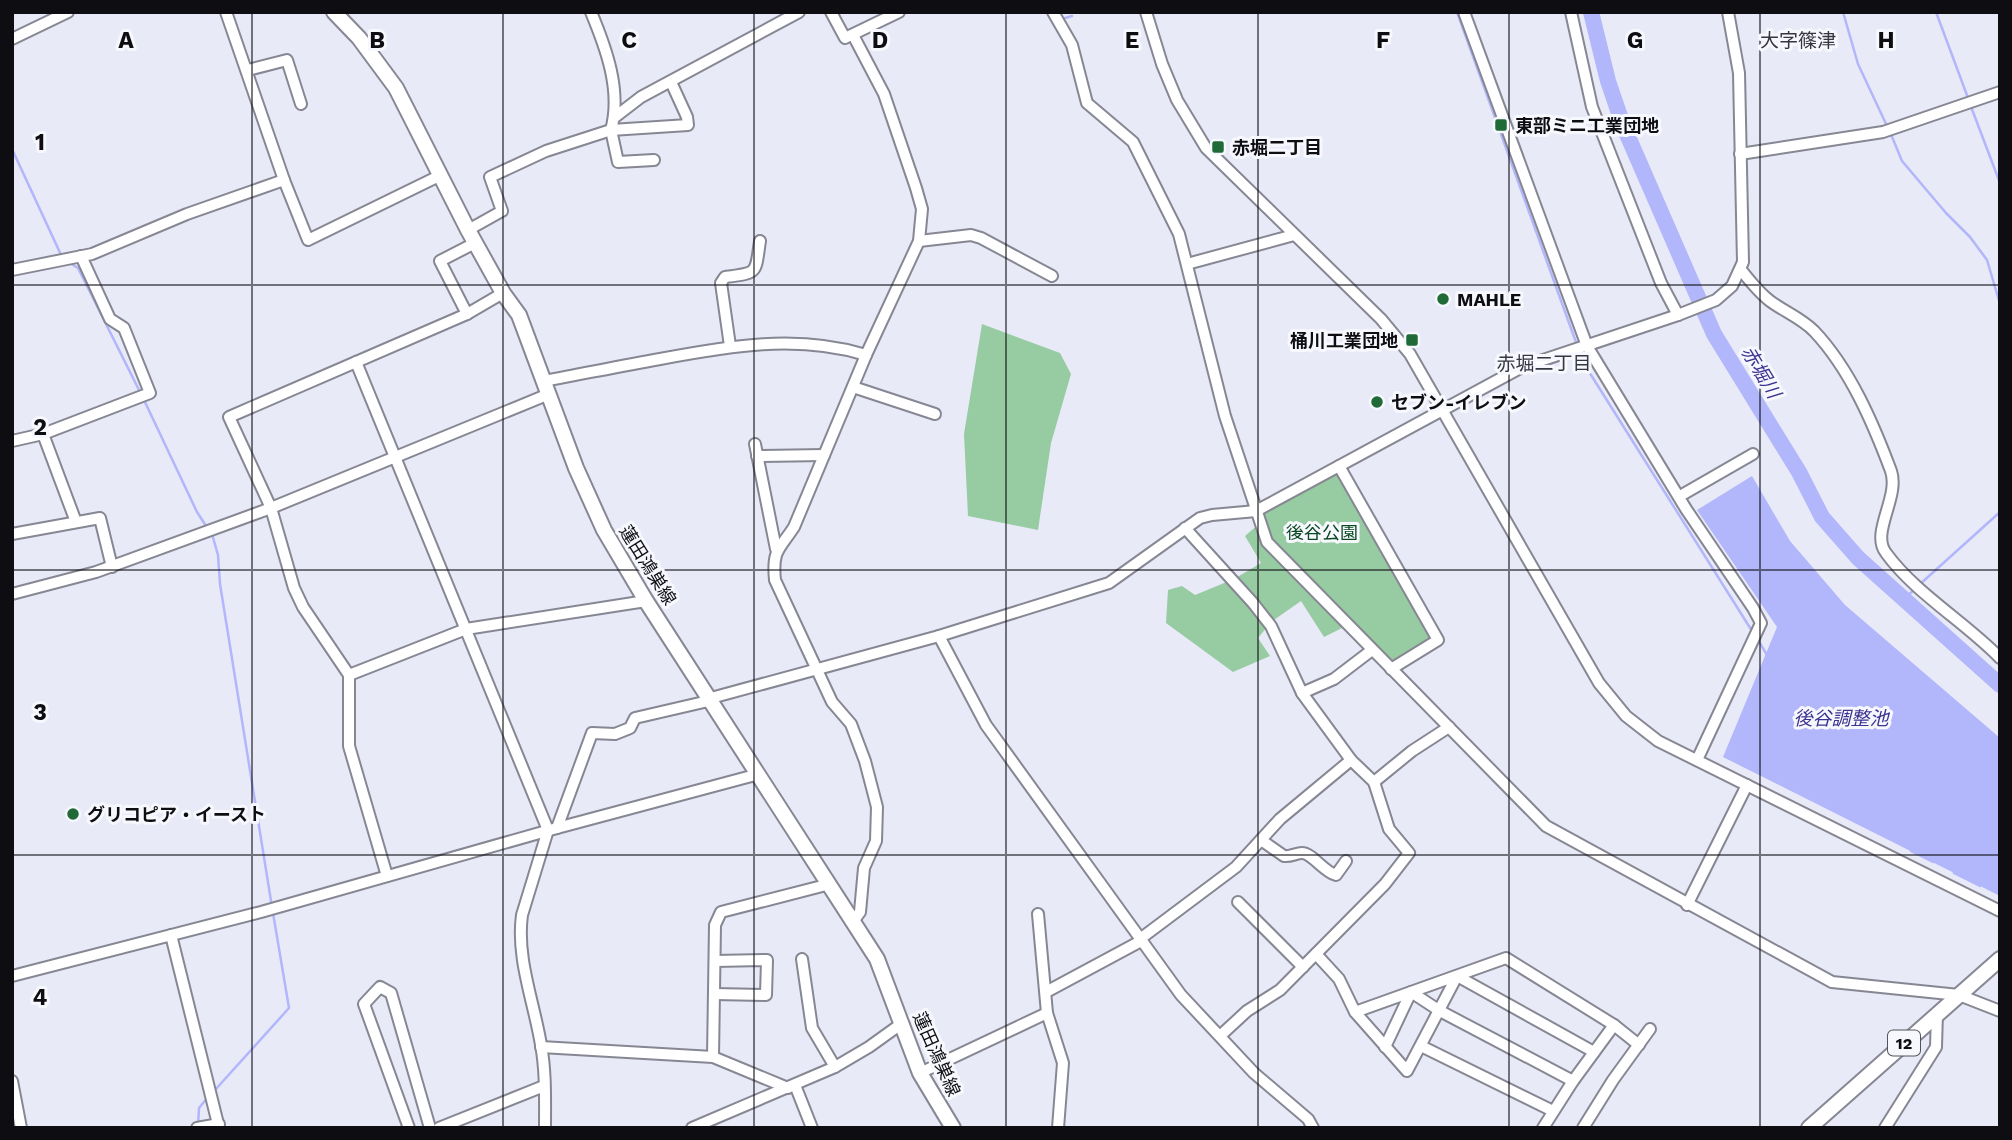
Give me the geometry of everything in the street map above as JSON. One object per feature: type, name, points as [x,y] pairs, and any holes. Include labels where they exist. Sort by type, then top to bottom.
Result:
[{"type":"main road","name":"蓮田鴻巣線","points":[[334,12],[359,38],[396,88],[471,237],[519,315],[590,502],[622,563],[877,959],[920,1073],[953,1128]]},
{"type":"main road","name":"12","points":[[1809,1128],[2000,959]]},
{"type":"street","points":[[12,38],[68,12]]},
{"type":"street","points":[[226,12],[284,180],[308,240],[439,176]]},
{"type":"street","points":[[591,12],[608,56],[615,117],[611,130],[618,162],[654,160]]},
{"type":"street","points":[[615,117],[641,97],[671,82],[778,17],[799,12]]},
{"type":"street","points":[[831,12],[845,38],[899,12]]},
{"type":"street","points":[[1053,12],[1072,45],[1087,103],[1133,142],[1179,234],[1225,416],[1266,542],[1546,826],[1832,982],[1959,995],[2000,1011]]},
{"type":"street","points":[[1146,12],[1161,64],[1177,100],[1206,148],[1399,339],[1444,410],[1613,703],[1639,728],[1658,741],[2000,911]]},
{"type":"street","points":[[1464,12],[1587,346],[1761,623],[1697,760]]},
{"type":"street","points":[[1572,12],[1592,107],[1661,283],[1678,315]]},
{"type":"street","points":[[545,1128],[541,1047],[526,975],[520,929],[522,915],[553,829],[592,733],[615,734],[630,729],[635,718],[704,702],[939,636],[1109,583],[1200,518],[1212,514],[1255,511],[1522,367],[1716,300],[1732,286],[1743,262],[1739,73],[1728,12]]},
{"type":"street","points":[[776,549],[794,527],[866,355],[919,241],[922,209],[916,188],[884,94],[853,35]]},
{"type":"street","points":[[248,70],[287,60],[301,104]]},
{"type":"street","points":[[467,314],[440,261],[502,211],[489,177],[546,151],[611,130],[688,125],[671,82]]},
{"type":"street","points":[[1741,154],[1883,132],[2000,92]]},
{"type":"street","points":[[12,270],[92,254],[187,214],[284,180]]},
{"type":"street","points":[[1187,264],[1294,234]]},
{"type":"street","points":[[919,241],[971,235],[1052,276]]},
{"type":"street","points":[[730,346],[721,283],[725,277],[751,274],[755,270],[760,241]]},
{"type":"street","points":[[12,441],[43,435],[150,393],[124,328],[110,319],[81,256]]},
{"type":"street","points":[[1741,270],[1769,300],[1815,332],[1837,360],[1865,409],[1893,476],[1893,494],[1883,525],[1881,545],[1886,553],[1910,579],[2000,658]]},
{"type":"street","points":[[387,876],[349,746],[349,675],[303,607],[294,587],[271,508],[229,417],[467,314],[503,293]]},
{"type":"street","points":[[12,594],[112,567],[271,508],[394,457],[546,387],[730,346],[778,343],[838,346],[866,355]]},
{"type":"street","points":[[356,362],[466,629],[553,829]]},
{"type":"street","points":[[853,387],[935,414]]},
{"type":"street","points":[[43,435],[76,522]]},
{"type":"street","points":[[755,443],[776,549],[775,580],[832,702],[851,724],[865,761],[877,807],[876,841],[864,868],[860,912],[852,923]]},
{"type":"street","points":[[1680,496],[1753,454]]},
{"type":"street","points":[[757,456],[824,455]]},
{"type":"street","points":[[1339,466],[1437,640],[1391,669]]},
{"type":"street","points":[[12,534],[100,518],[112,567]]},
{"type":"street","points":[[1185,528],[1253,603],[1270,626],[1302,693],[1351,760],[1374,782],[1389,829],[1409,853],[1385,884],[1280,990],[1247,1011],[1221,1035]]},
{"type":"street","points":[[349,675],[466,629],[646,601]]},
{"type":"street","points":[[939,636],[986,725],[1181,995],[1254,1073],[1308,1119],[1313,1128]]},
{"type":"street","points":[[1302,693],[1334,679],[1372,650]]},
{"type":"street","points":[[1374,782],[1412,751],[1449,727]]},
{"type":"street","points":[[1046,992],[1141,940],[1236,867],[1280,819],[1351,760]]},
{"type":"street","points":[[12,976],[261,912],[553,829],[760,774]]},
{"type":"street","points":[[1687,905],[1747,785]]},
{"type":"street","points":[[1261,840],[1284,856],[1307,854],[1331,874],[1340,872],[1346,861]]},
{"type":"street","points":[[713,1057],[715,925],[721,912],[830,884]]},
{"type":"street","points":[[1238,902],[1303,967]]},
{"type":"street","points":[[1038,914],[1047,1013],[1063,1063],[1058,1128]]},
{"type":"street","points":[[171,935],[219,1126],[197,1128]]},
{"type":"street","points":[[1316,954],[1339,979],[1355,1012],[1407,1071],[1457,976]]},
{"type":"street","points":[[1355,1012],[1506,958],[1614,1025],[1639,1045]]},
{"type":"street","points":[[802,959],[812,1028],[835,1067]]},
{"type":"street","points":[[714,994],[766,996],[767,960],[715,961]]},
{"type":"street","points":[[1457,976],[1594,1052]]},
{"type":"street","points":[[409,1128],[364,1003],[380,987],[391,993],[430,1128]]},
{"type":"street","points":[[1411,992],[1440,1011],[1573,1081]]},
{"type":"street","points":[[1385,1047],[1411,992]]},
{"type":"street","points":[[920,1073],[1047,1013]]},
{"type":"street","points":[[1885,1128],[1936,1047],[1937,1013]]},
{"type":"street","points":[[692,1128],[835,1067],[901,1024]]},
{"type":"street","points":[[1543,1128],[1614,1025]]},
{"type":"street","points":[[1583,1128],[1650,1030]]},
{"type":"street","points":[[1421,1046],[1553,1111]]},
{"type":"street","points":[[541,1047],[713,1057],[791,1087],[812,1128]]},
{"type":"street","points":[[12,1081],[21,1128]]},
{"type":"street","points":[[439,1128],[544,1086]]},
{"type":"green space","points":[[982,324],[1060,353],[1071,374],[1051,443],[1038,530],[968,516],[964,434]]},
{"type":"green space","name":"後谷公園","points":[[1339,466],[1438,640],[1391,669],[1348,625],[1324,637],[1301,601],[1271,622],[1258,638],[1270,656],[1233,672],[1166,623],[1168,590],[1182,586],[1195,595],[1234,579],[1261,563],[1245,536],[1260,523],[1256,511]]},
{"type":"water","name":"後谷調整池","points":[[1752,476],[1790,541],[1845,605],[2000,738],[2000,896],[1723,757],[1777,627],[1697,510]]},
{"type":"waterway","points":[[1457,12],[1577,345]]},
{"type":"waterway","name":"赤堀川","points":[[1591,12],[1608,81],[1623,125],[1714,334],[1799,472],[1822,517],[1858,558],[2000,685]]},
{"type":"waterway","points":[[1843,12],[1858,64],[1887,126]]},
{"type":"waterway","points":[[1936,12],[1968,98]]},
{"type":"waterway","points":[[1062,19],[1072,16]]},
{"type":"waterway","points":[[1970,104],[2000,183]]},
{"type":"waterway","points":[[1890,132],[1902,161],[1987,260],[2000,304]]},
{"type":"waterway","points":[[12,149],[62,257]]},
{"type":"waterway","points":[[70,263],[78,268],[141,394]]},
{"type":"waterway","points":[[1580,351],[1586,367],[1752,631]]},
{"type":"waterway","points":[[144,400],[197,512],[208,529]]},
{"type":"waterway","points":[[1919,585],[2000,512]]},
{"type":"waterway","points":[[212,534],[218,555],[220,584],[272,907]]},
{"type":"waterway","points":[[1903,600],[1915,589]]},
{"type":"waterway","points":[[1758,640],[1767,655]]},
{"type":"waterway","points":[[1911,851],[1933,862]]},
{"type":"waterway","points":[[1954,873],[1980,886]]},
{"type":"waterway","points":[[215,1090],[289,1008],[273,913]]},
{"type":"waterway","points":[[198,1126],[199,1108],[208,1097]]},
{"type":"place","name":"東部ミニ工業団地","points":[[1501,125]]},
{"type":"place","name":"赤堀二丁目","points":[[1218,147]]},
{"type":"place","name":"MAHLE","points":[[1443,299]]},
{"type":"place","name":"桶川工業団地","points":[[1412,340]]},
{"type":"place","name":"セブン-イレブン","points":[[1377,402]]},
{"type":"place","name":"グリコピア・イースト","points":[[73,814]]},
{"type":"district","name":"大字篠津","points":[[1798,40]]},
{"type":"district","name":"赤堀二丁目","points":[[1544,363]]}]
